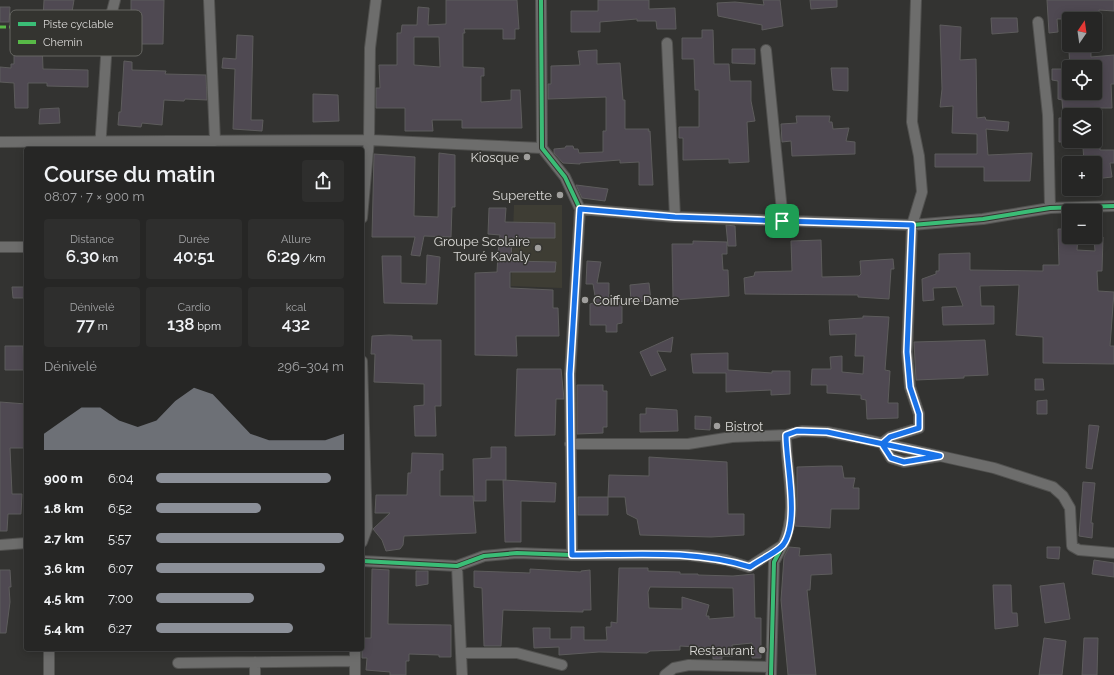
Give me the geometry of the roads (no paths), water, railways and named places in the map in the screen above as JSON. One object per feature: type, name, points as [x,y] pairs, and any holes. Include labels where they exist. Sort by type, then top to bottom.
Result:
[{"type":"street","points":[[112,10],[115,0]]},
{"type":"street","points":[[209,0],[215,141]]},
{"type":"street","points":[[364,196],[369,140],[370,48],[376,0]]},
{"type":"street","points":[[542,0],[542,148],[565,177],[580,209],[570,374],[572,555]]},
{"type":"street","points":[[882,444],[890,437],[919,428],[919,414],[910,387],[907,352],[912,225],[922,192],[919,156],[912,122],[916,0]]},
{"type":"street","points":[[1038,22],[1048,115],[1050,208]]},
{"type":"street","points":[[667,43],[675,217]]},
{"type":"street","points":[[766,50],[782,221]]},
{"type":"street","points":[[100,145],[106,56]]},
{"type":"street","points":[[0,142],[100,145],[215,141],[369,140],[542,148]]},
{"type":"street","points":[[580,209],[675,217],[912,225],[983,219],[1050,208],[1114,206]]},
{"type":"street","points":[[0,247],[24,247]]},
{"type":"street","points":[[570,444],[688,444],[732,437],[786,435],[797,431],[827,432],[994,468],[1053,487],[1063,496],[1070,508],[1072,546],[1079,550],[1114,553]]},
{"type":"street","points":[[665,675],[674,668],[689,665],[771,671],[774,562],[789,532],[792,498],[786,435]]},
{"type":"street","points":[[364,444],[366,528],[364,535]]},
{"type":"street","points":[[0,545],[24,543]]},
{"type":"street","points":[[364,561],[457,566],[484,556],[517,553],[572,555],[688,555],[726,560],[750,567],[782,545]]},
{"type":"street","points":[[457,566],[462,675]]},
{"type":"street","points":[[49,651],[49,675]]},
{"type":"street","points":[[355,651],[355,675]]},
{"type":"street","points":[[461,653],[517,653],[562,665]]},
{"type":"street","points":[[178,663],[355,661]]},
{"type":"street","points":[[255,662],[255,675]]},
{"type":"place","name":"Kiosque","points":[[527,157]]},
{"type":"place","name":"Superette","points":[[560,195]]},
{"type":"place","name":"Groupe Scolaire Touré Kavaly","points":[[538,248]]},
{"type":"place","name":"Coiffure Dame","points":[[585,300]]},
{"type":"place","name":"Bistrot","points":[[717,426]]},
{"type":"place","name":"Restaurant","points":[[762,650]]}]
